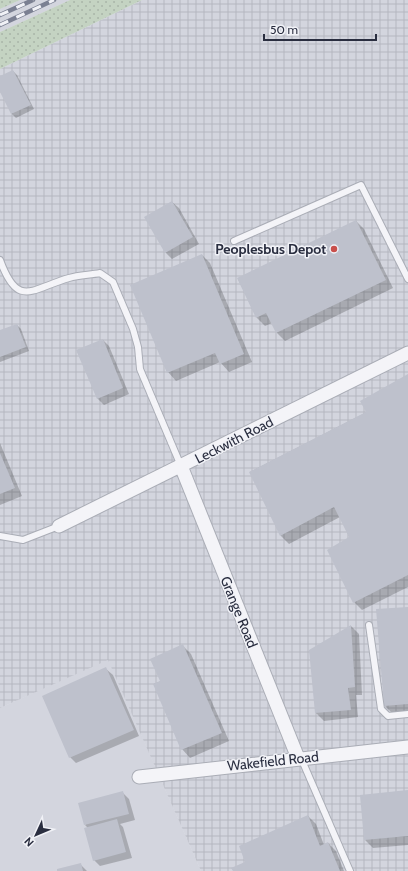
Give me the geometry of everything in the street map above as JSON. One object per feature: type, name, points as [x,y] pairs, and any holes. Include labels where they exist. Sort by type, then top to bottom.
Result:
[{"type":"street","name":"Leckwith Road","points":[[58,526],[408,353]]},
{"type":"street","name":"Grange Road","points":[[181,466],[300,758]]},
{"type":"street","name":"Wakefield Road","points":[[139,777],[408,747]]},
{"type":"lane","points":[[234,240],[361,185],[408,279]]},
{"type":"lane","points":[[0,260],[7,280],[16,289],[28,292],[71,277],[100,274],[113,282],[133,329],[138,347],[140,369],[181,466]]},
{"type":"lane","points":[[0,536],[23,540],[58,526]]},
{"type":"lane","points":[[369,625],[381,709],[388,716],[408,714]]},
{"type":"lane","points":[[300,758],[350,871]]},
{"type":"shaded area","points":[[20,0],[70,0],[0,32],[0,9]]},
{"type":"shaded area","points":[[142,0],[408,0],[408,871],[201,871],[108,660],[0,708],[0,69]]},
{"type":"shaded area","points":[[108,659],[201,871],[0,871],[0,708]]},
{"type":"green space","points":[[0,0],[20,0],[0,9]]},
{"type":"green space","points":[[70,0],[142,0],[0,69],[0,32]]},
{"type":"building","points":[[13,70],[31,105],[11,114],[0,92],[0,76]]},
{"type":"building","points":[[172,201],[193,237],[165,253],[144,217]]},
{"type":"building","name":"Peoplesbus Depot","points":[[356,220],[386,280],[276,333],[266,313],[256,318],[237,278]]},
{"type":"building","points":[[202,254],[244,354],[220,364],[215,353],[167,373],[130,285]]},
{"type":"building","points":[[17,324],[26,347],[0,357],[0,330]]},
{"type":"building","points":[[103,339],[123,388],[97,399],[76,350]]},
{"type":"building","points":[[408,374],[408,575],[353,603],[327,550],[349,537],[334,507],[280,536],[249,472],[366,412],[360,401]]},
{"type":"building","points":[[0,453],[15,488],[0,494]]},
{"type":"building","points":[[408,607],[408,704],[384,706],[376,609]]},
{"type":"building","points":[[351,625],[355,687],[348,688],[351,710],[315,713],[309,650]]},
{"type":"building","points":[[183,644],[222,733],[181,750],[153,684],[160,681],[150,659]]},
{"type":"building","points":[[106,667],[134,730],[69,758],[42,696]]},
{"type":"building","points":[[408,790],[408,836],[364,840],[360,795]]},
{"type":"building","points":[[123,791],[129,814],[84,825],[78,803]]},
{"type":"building","points":[[308,815],[320,846],[328,842],[340,871],[233,871],[231,868],[245,862],[239,846]]},
{"type":"building","points":[[117,819],[126,852],[93,861],[84,828]]},
{"type":"building","points":[[81,863],[83,871],[57,871],[57,869]]},
{"type":"railway","points":[[0,15],[33,0]]},
{"type":"railway","points":[[0,25],[54,0]]},
{"type":"place","name":"Peoplesbus Depot","points":[[334,249]]}]
